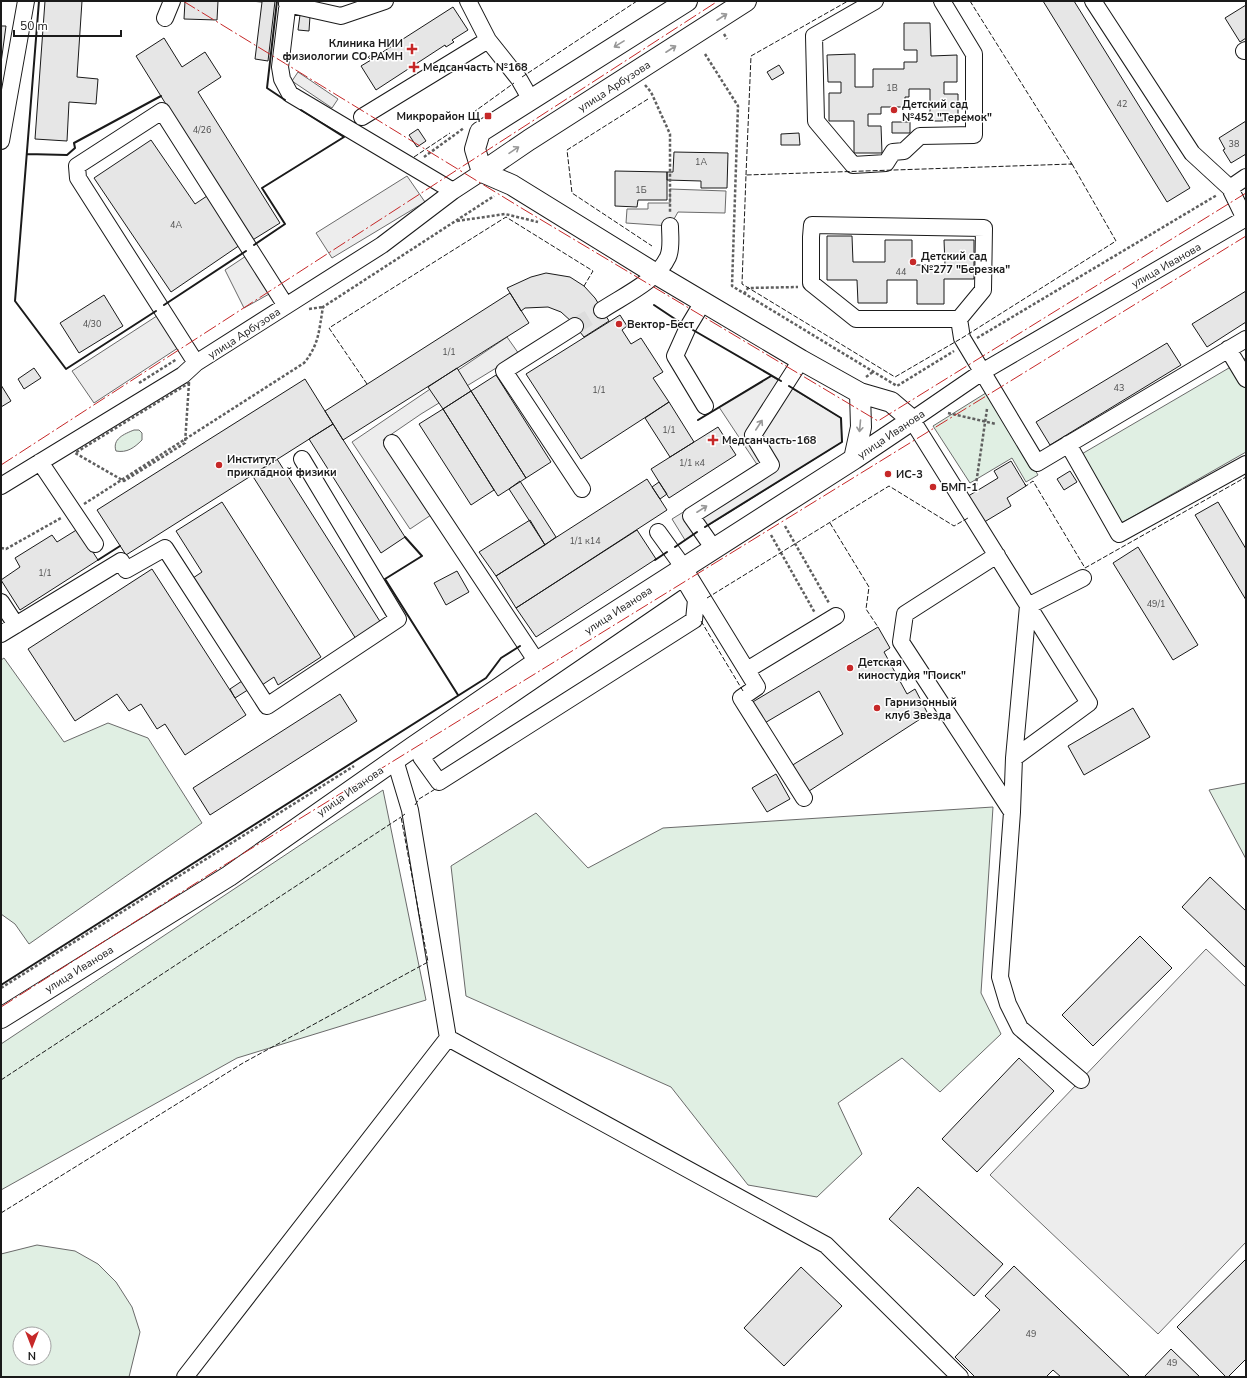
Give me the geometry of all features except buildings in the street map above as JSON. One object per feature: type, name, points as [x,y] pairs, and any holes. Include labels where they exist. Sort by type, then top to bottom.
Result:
[{"type":"main road","points":[[687,1],[480,132],[475,149],[482,172],[512,184],[656,274],[801,360],[860,393],[890,402],[912,420]]},
{"type":"main road","name":"улица Арбузова","points":[[482,172],[529,140],[746,1]]},
{"type":"main road","points":[[854,459],[861,427],[860,393]]},
{"type":"main road","name":"улица Иванова","points":[[1,1018],[229,876],[537,662],[854,459],[912,420]]},
{"type":"street","points":[[1,141],[26,1]]},
{"type":"street","points":[[165,18],[172,1]]},
{"type":"street","points":[[386,1],[341,16],[287,2],[280,67],[282,79],[290,94],[453,191]]},
{"type":"street","points":[[468,1],[488,40],[518,79],[530,100]]},
{"type":"street","points":[[875,1],[814,36],[816,121],[853,165],[886,163],[893,152],[904,151],[920,136],[974,135],[974,54],[942,1]]},
{"type":"street","points":[[1093,1],[1192,152],[1230,188],[1246,219]]},
{"type":"street","points":[[362,117],[488,40]]},
{"type":"street","points":[[196,363],[78,178],[77,166],[162,111],[286,306]]},
{"type":"street","name":"улица Арбузова","points":[[3,481],[40,462],[183,375],[196,363],[382,245],[453,191],[482,172]]},
{"type":"street","points":[[1230,188],[1246,177]]},
{"type":"street","name":"улица Иванова","points":[[912,420],[986,378],[1246,219]]},
{"type":"street","points":[[959,319],[856,319],[811,283],[812,225],[984,228],[983,290],[959,319],[962,338],[1037,463],[1246,339]]},
{"type":"street","points":[[602,310],[656,274],[668,257],[670,246],[670,226]]},
{"type":"street","points":[[703,302],[688,327],[675,356],[705,406]]},
{"type":"street","points":[[575,326],[504,371],[582,489]]},
{"type":"street","points":[[1228,350],[1246,379]]},
{"type":"street","points":[[714,549],[690,516],[771,465],[752,435],[801,360]]},
{"type":"street","points":[[912,420],[1089,703],[1014,758]]},
{"type":"street","points":[[392,443],[537,662]]},
{"type":"street","points":[[1068,444],[1119,534],[1246,464]]},
{"type":"street","points":[[1,634],[121,561],[126,570],[165,548],[266,706],[398,619],[302,459]]},
{"type":"street","points":[[40,462],[95,544]]},
{"type":"street","points":[[658,532],[684,568],[757,687],[741,698],[804,798]]},
{"type":"street","points":[[997,555],[905,614],[901,642],[1012,812]]},
{"type":"street","points":[[683,578],[696,600],[694,620],[439,782],[421,757],[683,578]]},
{"type":"street","points":[[1028,606],[1083,578]]},
{"type":"street","points":[[1,602],[16,625]]},
{"type":"street","points":[[1028,606],[1014,758],[1012,812],[1000,977],[1008,1004],[1020,1028],[1081,1080]]},
{"type":"street","points":[[747,670],[836,616]]},
{"type":"street","points":[[185,1377],[448,1038],[410,810],[394,760]]},
{"type":"street","points":[[448,1038],[826,1245],[960,1377]]},
{"type":"path","points":[[705,54],[738,106],[732,286],[897,386],[1230,188]]},
{"type":"path","points":[[634,73],[651,92],[670,134],[670,226]]},
{"type":"path","points":[[410,166],[466,127]]},
{"type":"path","points":[[1,548],[6,549],[73,511],[304,363],[312,353],[318,337],[323,308],[494,195]]},
{"type":"path","points":[[455,221],[505,214],[540,222]]},
{"type":"path","points":[[744,294],[748,288],[815,287]]},
{"type":"path","points":[[974,492],[986,422],[986,378]]},
{"type":"path","points":[[190,383],[185,442],[124,481],[76,453],[190,383]]},
{"type":"path","points":[[944,412],[986,422],[1016,427]]},
{"type":"path","points":[[785,526],[836,616]]},
{"type":"path","points":[[771,535],[822,625]]},
{"type":"path","points":[[1,988],[357,764]]},
{"type":"green space","points":[[1246,358],[1246,452],[1118,525],[1080,455]]},
{"type":"green space","points":[[989,391],[1038,475],[1026,482],[1012,458],[970,483],[933,426]]},
{"type":"green space","points":[[134,430],[139,430],[142,433],[142,440],[130,449],[116,451],[115,447],[117,440],[123,435]]},
{"type":"green space","points":[[4,658],[64,742],[108,723],[148,738],[202,823],[29,944],[15,924],[1,914],[1,660]]},
{"type":"green space","points":[[1246,783],[1246,859],[1209,790]]},
{"type":"green space","points":[[383,790],[426,1000],[237,1058],[1,1190],[1,1044]]},
{"type":"green space","points":[[993,807],[981,993],[1001,1034],[940,1092],[902,1058],[838,1103],[862,1154],[817,1197],[748,1185],[671,1087],[466,996],[451,866],[536,813],[588,868],[663,828]]},
{"type":"green space","points":[[37,1245],[75,1251],[98,1264],[116,1282],[132,1307],[140,1332],[129,1377],[1,1377],[1,1254]]},
{"type":"shaded area","points":[[298,72],[338,99],[332,108],[292,81]]},
{"type":"shaded area","points":[[407,176],[425,202],[332,258],[316,233]]},
{"type":"shaded area","points":[[670,189],[726,191],[725,213],[678,212],[670,226],[626,223],[627,209],[648,209],[648,203],[670,203]]},
{"type":"shaded area","points":[[246,256],[271,293],[244,308],[225,270]]},
{"type":"shaded area","points":[[163,312],[184,344],[94,403],[72,371]]},
{"type":"shaded area","points":[[507,337],[519,354],[421,414],[383,440],[437,511],[410,529],[352,442]]},
{"type":"shaded area","points":[[771,376],[841,418],[842,442],[685,540],[672,519],[758,466],[719,407]]},
{"type":"shaded area","points":[[1206,949],[1246,987],[1246,1242],[1158,1334],[990,1175]]},
{"type":"tunnel","points":[[575,326],[602,310]]},
{"type":"fence","points":[[522,77],[637,1]]},
{"type":"fence","points":[[746,175],[751,56],[848,1]]},
{"type":"fence","points":[[970,1],[1072,164],[1070,164]]},
{"type":"fence","points":[[467,117],[514,83]]},
{"type":"fence","points":[[648,99],[567,150],[572,193],[652,246]]},
{"type":"fence","points":[[414,157],[450,133]]},
{"type":"fence","points":[[1072,164],[1116,241],[962,338],[895,377],[742,284],[746,175],[1072,164]]},
{"type":"fence","points":[[367,384],[329,328],[506,217],[593,271],[584,286]]},
{"type":"fence","points":[[1025,484],[1026,486],[1033,481],[1085,568],[1246,477]]},
{"type":"fence","points":[[707,598],[889,486],[954,526],[968,518]]},
{"type":"fence","points":[[830,523],[869,587],[866,609],[878,627]]},
{"type":"fence","points":[[701,621],[743,691]]},
{"type":"fence","points":[[415,805],[419,799],[437,788]]},
{"type":"fence","points":[[1,1213],[243,1063],[428,962],[401,817],[405,814]]},
{"type":"fence","points":[[1,1080],[401,817]]},
{"type":"wall","points":[[39,1],[15,301],[66,369],[156,311]]},
{"type":"wall","points":[[277,1],[267,88],[285,100]]},
{"type":"wall","points":[[27,154],[67,155],[75,148],[74,143],[161,96]]},
{"type":"wall","points":[[254,245],[285,224],[262,188],[344,137],[301,110]]},
{"type":"wall","points":[[164,305],[246,251]]},
{"type":"wall","points":[[654,305],[684,325]]},
{"type":"wall","points":[[693,330],[781,381]]},
{"type":"wall","points":[[698,420],[771,376]]},
{"type":"wall","points":[[705,527],[842,442],[841,418],[789,386]]},
{"type":"wall","points":[[675,547],[697,532]]},
{"type":"wall","points":[[405,537],[422,556],[385,579],[458,695]]},
{"type":"wall","points":[[98,560],[120,546]]},
{"type":"wall","points":[[655,560],[667,552]]},
{"type":"wall","points":[[1,985],[486,678],[501,658],[520,646]]},
{"type":"power","points":[[183,1],[523,209],[878,421],[1246,193]]},
{"type":"power","points":[[1,465],[718,1]]},
{"type":"power","points":[[1,1007],[218,869],[1246,236]]},
{"type":"place","name":"Клиника НИИ физиологии СО РАМН","points":[[412,49]]},
{"type":"place","name":"Медсанчасть №168","points":[[414,67]]},
{"type":"place","name":"Детский сад №452 \"Теремок\"","points":[[894,110]]},
{"type":"place","name":"Микрорайон Щ","points":[[488,116]]},
{"type":"place","name":"Детский сад №277 \"Березка\"","points":[[913,262]]},
{"type":"place","name":"Вектор-Бeст","points":[[619,324]]},
{"type":"place","name":"Медсанчасть-168","points":[[713,440]]},
{"type":"place","name":"Институт прикладной физики","points":[[219,465]]},
{"type":"place","name":"ИС-3","points":[[888,474]]},
{"type":"place","name":"БМП-1","points":[[933,487]]},
{"type":"place","name":"Детская киностудия \"Поиск\"","points":[[850,668]]},
{"type":"place","name":"Гарнизонный клуб Звезда","points":[[877,708]]}]
